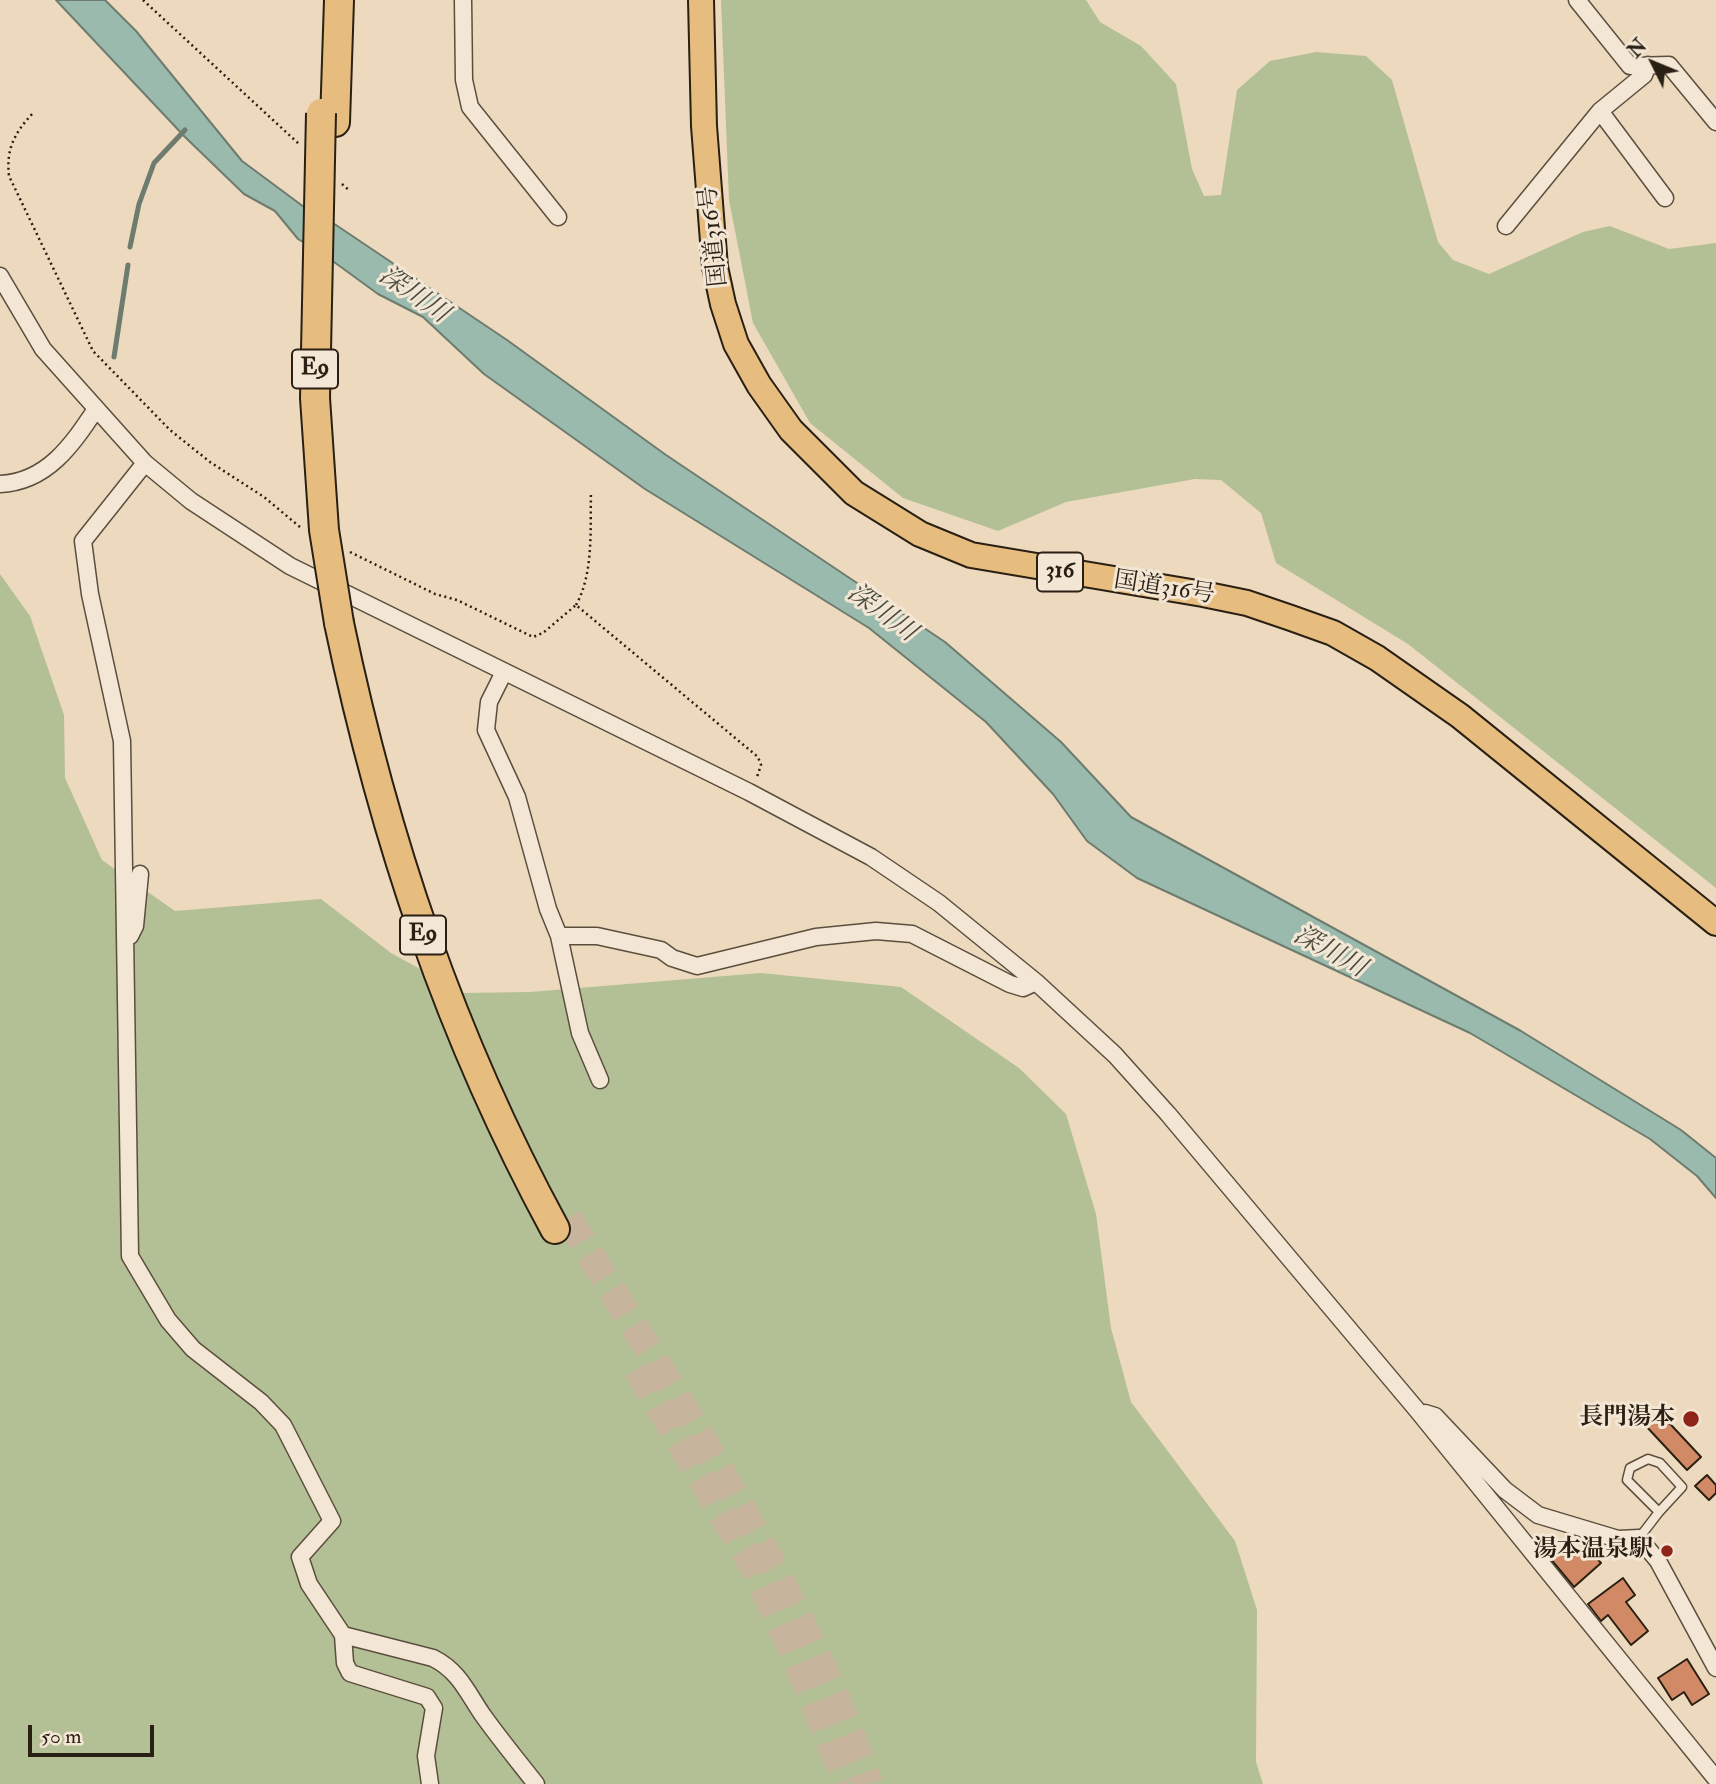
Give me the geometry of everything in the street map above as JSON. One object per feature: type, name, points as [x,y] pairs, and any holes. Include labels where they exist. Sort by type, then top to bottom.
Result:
[{"type":"highway","name":"E9","points":[[323,0],[328,117]]},
{"type":"highway","name":"E9","points":[[338,0],[328,117],[315,398],[324,530],[375,775],[424,937],[485,1092],[562,1224]]},
{"type":"highway","name":"国道316号","points":[[701,0],[705,138],[715,267],[723,304],[736,344],[759,385],[791,430],[855,493],[920,534],[971,555],[1247,603],[1333,634],[1418,684],[1716,923]]},
{"type":"street","points":[[463,0],[464,80],[470,107],[558,217]]},
{"type":"street","points":[[1577,0],[1627,63],[1633,68],[1662,64],[1674,69],[1716,122]]},
{"type":"street","points":[[1506,226],[1600,111],[1644,75],[1648,65]]},
{"type":"street","points":[[1600,111],[1665,198]]},
{"type":"street","points":[[0,276],[43,349],[145,463],[191,501],[290,566],[749,792],[871,857],[939,903],[1035,982],[1115,1055],[1168,1114],[1417,1410],[1716,1779]]},
{"type":"street","points":[[0,484],[21,483],[40,474],[75,441],[96,409]]},
{"type":"street","points":[[145,463],[83,541],[90,594],[122,741],[130,1256],[176,1330],[193,1349],[261,1402],[289,1435],[332,1521],[300,1557],[309,1584],[343,1635],[345,1663],[350,1673],[426,1697],[435,1708],[426,1756],[430,1784]]},
{"type":"street","points":[[504,672],[489,702],[486,730],[517,797],[548,909],[559,936],[580,1032],[600,1080]]},
{"type":"street","points":[[125,948],[135,926],[140,874]]},
{"type":"street","points":[[559,936],[597,936],[661,950],[672,958],[697,966],[816,937],[876,931],[912,934],[1010,984],[1023,988],[1035,982]]},
{"type":"street","points":[[1417,1410],[1435,1416],[1505,1490],[1538,1515],[1618,1539],[1639,1538],[1657,1561],[1716,1668]]},
{"type":"street","points":[[343,1635],[433,1658],[446,1664],[464,1682],[482,1714],[536,1784]]},
{"type":"lane","points":[[1639,1538],[1682,1487],[1660,1463],[1648,1459],[1630,1468],[1627,1480],[1659,1512]]},
{"type":"path","points":[[143,0],[300,145]]},
{"type":"path","points":[[340,182],[350,191]]},
{"type":"path","points":[[576,605],[583,593],[588,558],[591,492]]},
{"type":"green space","points":[[721,0],[1086,0],[1100,22],[1141,46],[1176,84],[1192,169],[1204,196],[1221,195],[1237,90],[1270,61],[1316,52],[1366,56],[1392,80],[1438,242],[1453,260],[1489,274],[1583,232],[1610,226],[1669,249],[1716,243],[1716,888],[1408,644],[1276,563],[1261,513],[1221,480],[1195,479],[1066,502],[998,531],[903,498],[810,423],[753,323],[729,200]]},
{"type":"green space","points":[[0,574],[30,616],[64,715],[65,778],[102,860],[175,911],[321,899],[391,953],[464,993],[530,992],[761,973],[901,987],[1019,1068],[1066,1114],[1096,1214],[1111,1328],[1131,1402],[1235,1541],[1257,1610],[1256,1762],[1263,1784],[0,1784]]},
{"type":"water","name":"深川川","points":[[56,0],[105,0],[136,31],[242,161],[304,207],[336,225],[507,340],[666,455],[945,642],[1061,742],[1131,817],[1521,1031],[1681,1130],[1716,1158],[1716,1198],[1697,1176],[1650,1139],[1470,1033],[1137,878],[1087,841],[1053,794],[986,722],[869,628],[645,489],[484,374],[423,317],[378,294],[298,239],[275,211],[244,194],[185,137]]},
{"type":"building","points":[[1659,1412],[1701,1457],[1687,1470],[1645,1425]]},
{"type":"building","points":[[1707,1475],[1716,1485],[1716,1493],[1709,1500],[1695,1486]]},
{"type":"building","points":[[1558,1549],[1565,1556],[1589,1549],[1601,1563],[1574,1587],[1549,1557]]},
{"type":"building","points":[[1623,1578],[1635,1595],[1626,1602],[1648,1631],[1631,1645],[1608,1615],[1601,1621],[1588,1604]]},
{"type":"building","points":[[1687,1659],[1709,1694],[1692,1705],[1684,1692],[1672,1700],[1658,1678]]},
{"type":"waterway","points":[[130,247],[139,204],[154,163],[185,130]]},
{"type":"waterway","points":[[114,357],[128,265]]},
{"type":"tunnel","points":[[568,1218],[693,1424],[772,1564],[808,1636],[869,1784]]},
{"type":"tunnel","points":[[637,1369],[756,1571],[796,1658],[847,1784]]},
{"type":"place","name":"長門湯本","points":[[1691,1419]]},
{"type":"place","name":"湯本温泉駅","points":[[1667,1551]]}]
